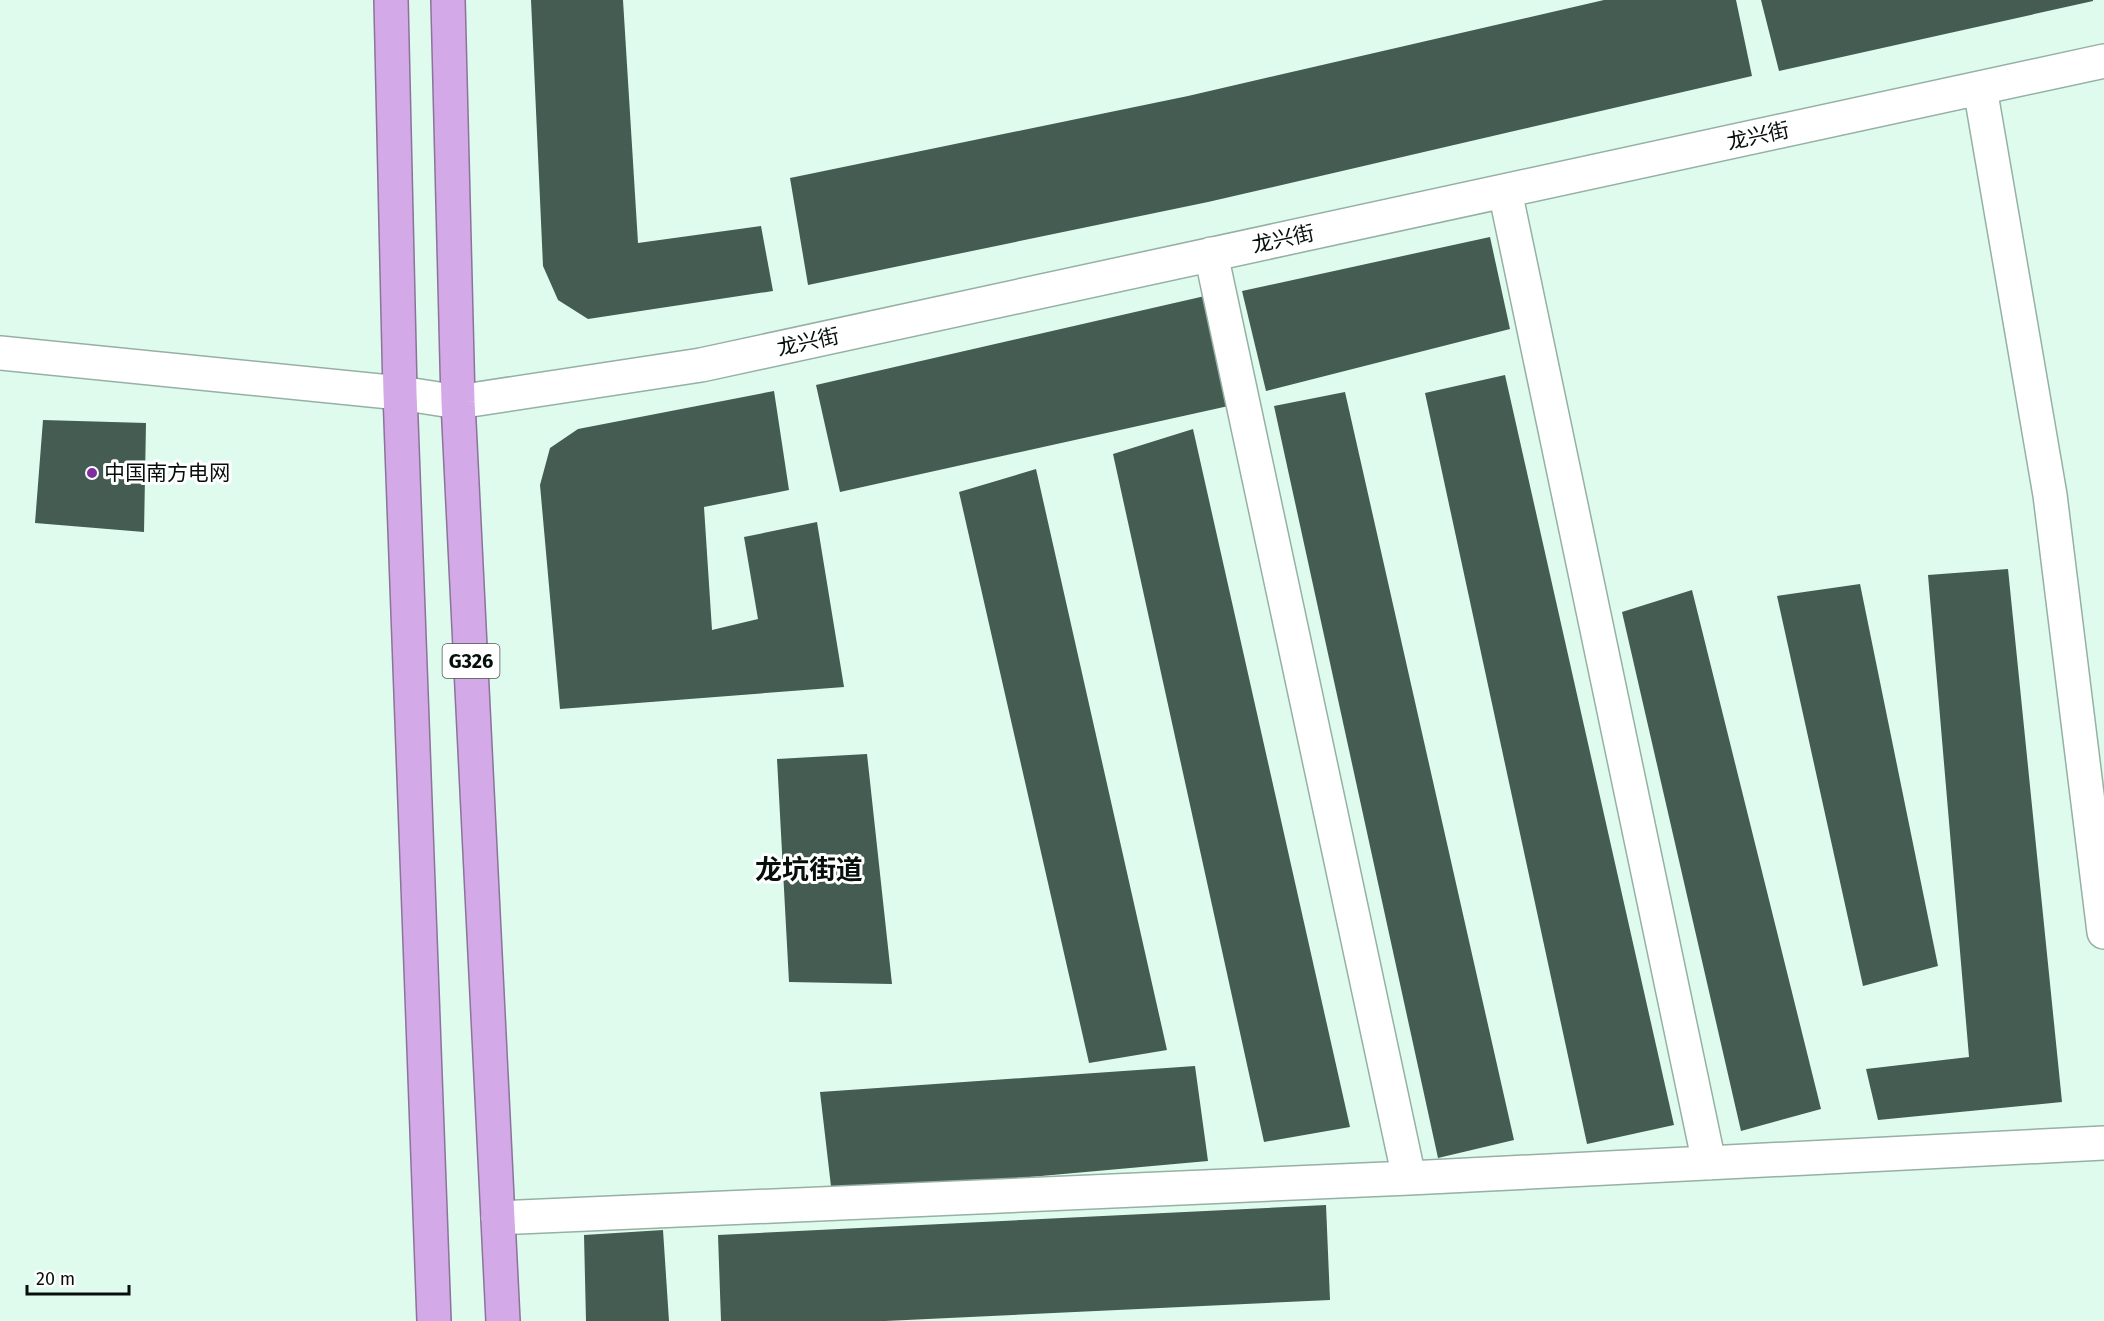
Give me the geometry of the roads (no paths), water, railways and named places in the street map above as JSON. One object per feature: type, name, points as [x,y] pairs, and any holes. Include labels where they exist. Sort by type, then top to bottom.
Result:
[{"type":"highway","points":[[391,0],[400,393],[434,1321]]},
{"type":"highway","name":"G326","points":[[448,0],[458,402],[503,1321]]},
{"type":"street","name":"龙兴街","points":[[0,353],[400,393],[458,402],[701,365],[2104,61]]},
{"type":"street","points":[[1980,88],[2050,495],[2104,932]]},
{"type":"street","points":[[1504,191],[1709,1163]]},
{"type":"street","points":[[1211,254],[1409,1178]]},
{"type":"street","points":[[498,1218],[1409,1178],[2104,1143]]},
{"type":"place","name":"中国南方电网","points":[[92,473]]},
{"type":"district","name":"龙坑街道","points":[[809,870]]}]
